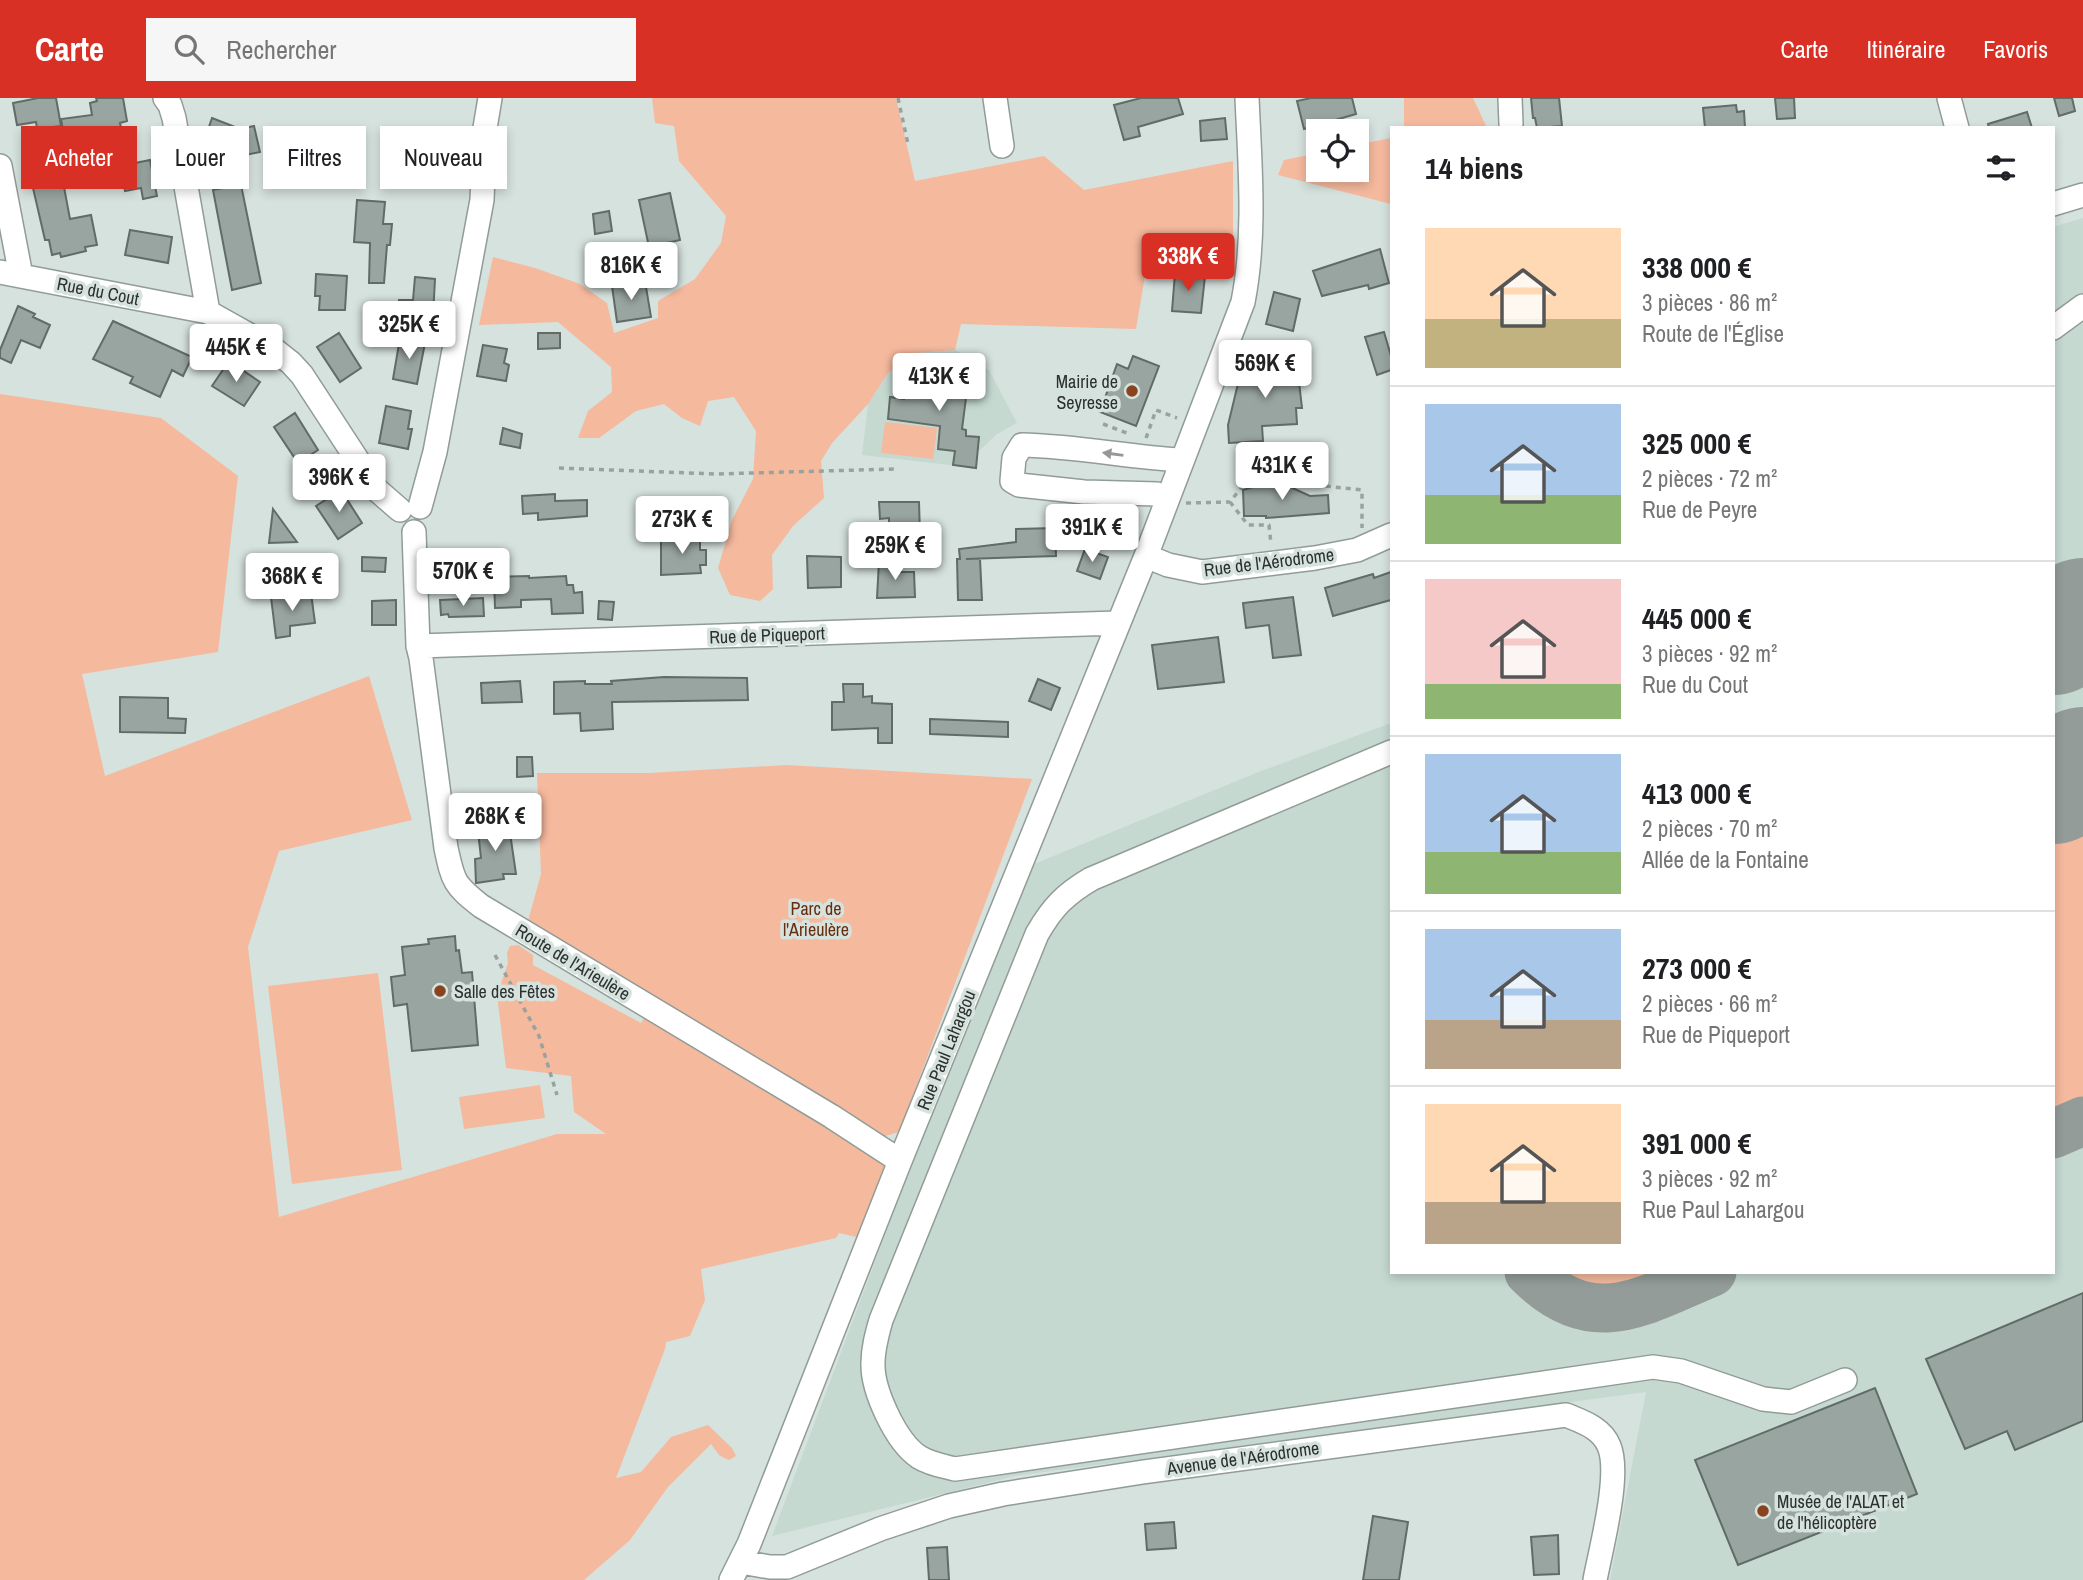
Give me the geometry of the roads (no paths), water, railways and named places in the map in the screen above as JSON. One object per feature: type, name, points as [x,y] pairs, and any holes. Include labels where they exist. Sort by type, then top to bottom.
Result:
[{"type":"street","points":[[165,98],[174,118],[208,312]]},
{"type":"street","points":[[410,509],[435,452],[482,200],[485,128],[490,98]]},
{"type":"street","points":[[995,98],[1002,146]]},
{"type":"street","name":"Rue Paul Lahargou","points":[[740,1562],[1146,556],[1243,302],[1249,272],[1251,199],[1247,98]]},
{"type":"street","points":[[1510,98],[1511,124]]},
{"type":"street","points":[[1949,98],[1956,126]]},
{"type":"street","points":[[0,166],[11,274]]},
{"type":"street","points":[[2055,203],[2083,195]]},
{"type":"street","name":"Rue du Cout","points":[[11,274],[208,312],[244,331],[291,362],[308,383],[377,489],[410,509]]},
{"type":"street","points":[[2055,327],[2083,306]]},
{"type":"street","points":[[1167,499],[1157,494],[1084,492],[1019,485],[1012,481],[1014,458],[1022,444],[1181,460]]},
{"type":"street","name":"Route de l'Arieulère","points":[[410,509],[426,518],[424,524],[414,531],[418,646],[446,848],[452,876],[459,889],[481,906],[831,1116],[900,1161]]},
{"type":"street","name":"Rue de l'Aérodrome","points":[[1146,556],[1168,565],[1202,572],[1315,558],[1362,547],[1390,534]]},
{"type":"street","name":"Rue de Piqueport","points":[[418,646],[1117,623]]},
{"type":"street","points":[[1390,751],[1091,880],[1068,893],[1050,912],[1037,934],[881,1320],[873,1365],[876,1391],[897,1432],[918,1456],[937,1465],[955,1469],[1653,1367],[1681,1371],[1763,1399],[1791,1402],[1845,1380]]},
{"type":"street","name":"Avenue de l'Aérodrome","points":[[740,1562],[787,1567],[891,1525],[949,1506],[1003,1494],[1171,1468],[1566,1415],[1593,1426],[1609,1444],[1613,1462],[1595,1580]]},
{"type":"place","name":"Mairie de Seyresse","points":[[1132,391]]},
{"type":"place","name":"Salle des Fêtes","points":[[440,991]]},
{"type":"place","name":"Musée de l'ALAT et de l'hélicoptère","points":[[1763,1511]]},
{"type":"park label","name":"Parc de l'Arieulère","points":[[816,918]]}]
